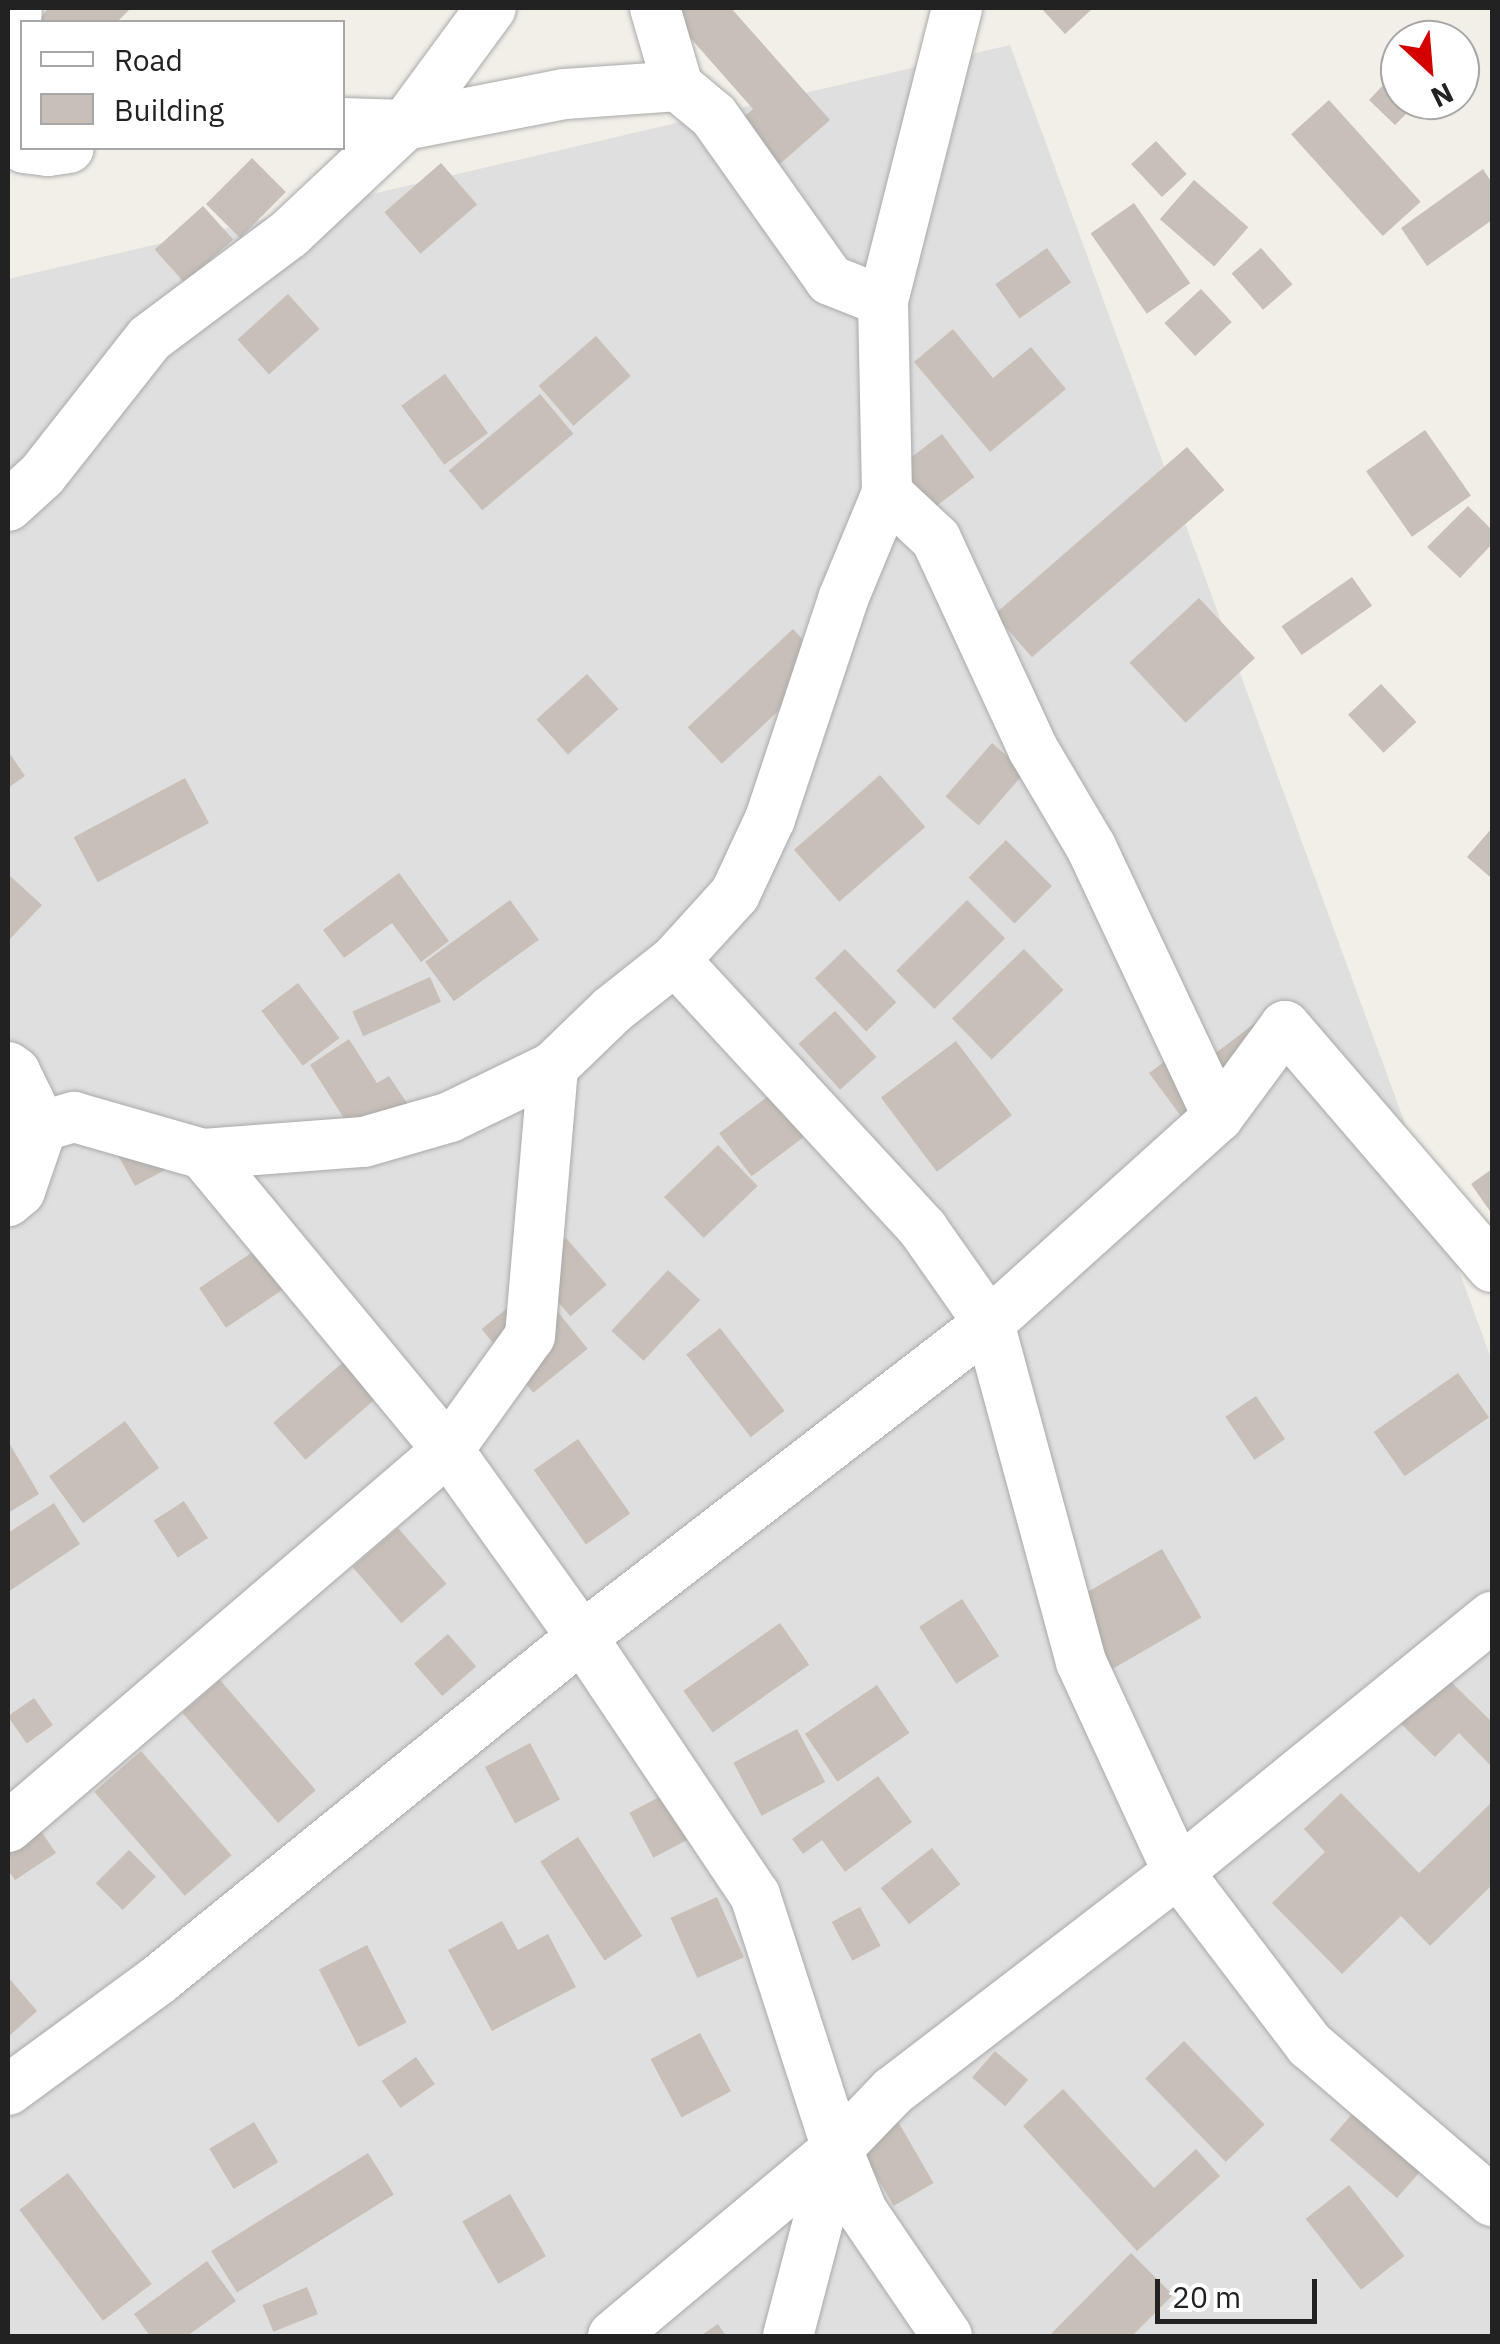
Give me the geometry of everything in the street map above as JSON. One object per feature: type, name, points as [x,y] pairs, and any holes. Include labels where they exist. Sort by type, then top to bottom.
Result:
[{"type":"street","points":[[8,143],[17,8]]},
{"type":"street","points":[[8,506],[42,475],[150,338],[290,234],[405,125],[491,8]]},
{"type":"street","points":[[655,8],[678,86],[714,116],[830,280],[883,301]]},
{"type":"street","points":[[25,1132],[74,1117],[203,1154],[364,1142],[450,1117],[552,1067],[612,1010],[675,960],[735,894],[770,818],[844,598],[887,493],[883,301],[957,8]]},
{"type":"street","points":[[345,123],[405,125],[564,94],[678,86]]},
{"type":"street","points":[[887,493],[936,538],[1033,749],[1091,847],[1218,1117]]},
{"type":"street","points":[[675,960],[923,1229],[989,1322],[1081,1662],[1178,1872],[1310,2045],[1492,2201]]},
{"type":"street","points":[[8,2090],[156,1981],[582,1637],[989,1322],[1218,1117],[1285,1026],[1492,1267]]},
{"type":"street","points":[[8,1067],[15,1072],[25,1132],[20,1190],[8,1201]]},
{"type":"street","points":[[8,1826],[448,1450],[530,1336],[552,1067]]},
{"type":"street","points":[[203,1154],[448,1450],[582,1637],[755,1894],[837,2149],[862,2211],[947,2336]]},
{"type":"street","points":[[613,2336],[837,2149],[893,2091],[1178,1872],[1492,1617]]},
{"type":"street","points":[[788,2336],[837,2149]]},
{"type":"shaded area","points":[[1010,45],[1492,1361],[1492,2336],[8,2336],[8,279]]},
{"type":"building","points":[[48,8],[131,8],[119,20],[39,20]]},
{"type":"building","points":[[664,8],[731,8],[830,120],[748,192],[708,148],[753,109]]},
{"type":"building","points":[[1041,8],[1093,8],[1065,34]]},
{"type":"building","points":[[1380,88],[1380,111],[1369,100]]},
{"type":"building","points":[[1329,100],[1421,202],[1383,236],[1291,134]]},
{"type":"building","points":[[1156,141],[1187,174],[1162,197],[1131,164]]},
{"type":"building","points":[[252,158],[286,192],[240,238],[206,204]]},
{"type":"building","points":[[441,163],[477,205],[420,254],[384,212]]},
{"type":"building","points":[[1483,169],[1492,183],[1492,220],[1427,266],[1401,228]]},
{"type":"building","points":[[1194,180],[1248,227],[1214,266],[1160,219]]},
{"type":"building","points":[[1134,203],[1190,283],[1147,314],[1091,233]]},
{"type":"building","points":[[203,206],[233,239],[185,283],[155,249]]},
{"type":"building","points":[[1047,248],[1071,282],[1019,319],[995,284]]},
{"type":"building","points":[[1261,248],[1292,284],[1263,310],[1232,274]]},
{"type":"building","points":[[1201,289],[1232,322],[1195,356],[1164,323]]},
{"type":"building","points":[[288,294],[319,329],[269,374],[237,340]]},
{"type":"building","points":[[953,329],[993,378],[1031,347],[1066,389],[990,452],[914,362]]},
{"type":"building","points":[[596,336],[631,376],[573,426],[539,386]]},
{"type":"building","points":[[445,374],[488,433],[444,465],[401,406]]},
{"type":"building","points":[[540,394],[573,434],[482,510],[449,470]]},
{"type":"building","points":[[1425,430],[1471,496],[1412,537],[1366,471]]},
{"type":"building","points":[[942,434],[974,477],[919,519],[886,476]]},
{"type":"building","points":[[1187,447],[1224,490],[1032,657],[995,614]]},
{"type":"building","points":[[1468,506],[1492,530],[1492,544],[1460,578],[1427,547]]},
{"type":"building","points":[[1352,577],[1372,606],[1302,655],[1282,626]]},
{"type":"building","points":[[1199,598],[1255,658],[1185,723],[1130,663]]},
{"type":"building","points":[[793,629],[827,666],[722,764],[688,727]]},
{"type":"building","points":[[587,674],[618,709],[568,754],[536,720]]},
{"type":"building","points":[[1381,684],[1416,722],[1384,753],[1348,715]]},
{"type":"building","points":[[992,743],[1025,772],[979,825],[945,797]]},
{"type":"building","points":[[8,751],[25,776],[8,788]]},
{"type":"building","points":[[880,775],[925,827],[839,902],[794,850]]},
{"type":"building","points":[[185,778],[209,823],[98,882],[74,837]]},
{"type":"building","points":[[1492,828],[1492,874],[1490,877],[1467,857]]},
{"type":"building","points":[[1006,840],[1052,886],[1014,923],[969,877]]},
{"type":"building","points":[[399,873],[449,941],[421,962],[392,923],[344,958],[323,930]]},
{"type":"building","points":[[8,878],[42,905],[8,941]]},
{"type":"building","points":[[510,900],[539,940],[454,1001],[425,962]]},
{"type":"building","points":[[967,900],[1005,938],[934,1009],[896,971]]},
{"type":"building","points":[[845,949],[896,1002],[866,1031],[815,978]]},
{"type":"building","points":[[1024,949],[1064,990],[992,1059],[952,1018]]},
{"type":"building","points":[[430,977],[441,1002],[363,1036],[352,1012]]},
{"type":"building","points":[[298,983],[340,1038],[303,1066],[261,1011]]},
{"type":"building","points":[[835,1011],[876,1057],[840,1090],[799,1044]]},
{"type":"building","points":[[1262,1018],[1183,1119],[1149,1073],[1195,1039],[1209,1058]]},
{"type":"building","points":[[349,1039],[377,1083],[389,1076],[420,1123],[368,1156],[310,1065]]},
{"type":"building","points":[[956,1041],[1012,1115],[937,1172],[881,1098]]},
{"type":"building","points":[[779,1088],[811,1131],[752,1176],[719,1133]]},
{"type":"building","points":[[109,1139],[178,1163],[135,1186]]},
{"type":"building","points":[[718,1145],[758,1186],[704,1238],[664,1197]]},
{"type":"building","points":[[1492,1169],[1492,1214],[1471,1184]]},
{"type":"building","points":[[566,1238],[607,1285],[570,1316],[530,1269]]},
{"type":"building","points":[[263,1245],[290,1285],[226,1328],[199,1288]]},
{"type":"building","points":[[668,1270],[700,1300],[644,1361],[611,1331]]},
{"type":"building","points":[[536,1285],[588,1349],[533,1393],[482,1329]]},
{"type":"building","points":[[720,1328],[785,1411],[751,1437],[686,1354]]},
{"type":"building","points":[[357,1350],[389,1387],[305,1460],[273,1423]]},
{"type":"building","points":[[1458,1373],[1489,1417],[1405,1476],[1374,1432]]},
{"type":"building","points":[[1256,1396],[1285,1439],[1254,1460],[1225,1417]]},
{"type":"building","points":[[125,1421],[159,1468],[83,1523],[49,1476]]},
{"type":"building","points":[[578,1439],[630,1514],[586,1545],[534,1470]]},
{"type":"building","points":[[8,1441],[39,1494],[8,1513]]},
{"type":"building","points":[[184,1501],[208,1538],[178,1558],[154,1521]]},
{"type":"building","points":[[54,1503],[80,1544],[8,1592],[8,1533]]},
{"type":"building","points":[[398,1528],[447,1584],[401,1623],[353,1567]]},
{"type":"building","points":[[1162,1549],[1202,1617],[1099,1676],[1060,1608]]},
{"type":"building","points":[[962,1599],[999,1656],[956,1684],[919,1627]]},
{"type":"building","points":[[780,1623],[809,1665],[713,1732],[683,1691]]},
{"type":"building","points":[[448,1634],[476,1666],[442,1696],[414,1664]]},
{"type":"building","points":[[1444,1675],[1492,1722],[1492,1767],[1459,1733],[1435,1757],[1397,1720]]},
{"type":"building","points":[[220,1680],[316,1790],[278,1823],[182,1713]]},
{"type":"building","points":[[877,1685],[909,1733],[837,1782],[805,1734]]},
{"type":"building","points":[[34,1698],[53,1725],[27,1743],[8,1716]]},
{"type":"building","points":[[797,1729],[825,1782],[762,1816],[733,1763]]},
{"type":"building","points":[[530,1743],[560,1800],[515,1823],[485,1767]]},
{"type":"building","points":[[141,1751],[232,1855],[185,1896],[94,1792]]},
{"type":"building","points":[[878,1776],[912,1822],[845,1872],[822,1840],[803,1854],[792,1839]]},
{"type":"building","points":[[1341,1793],[1419,1873],[1492,1802],[1492,1885],[1430,1946],[1401,1916],[1342,1974],[1272,1903],[1325,1852],[1304,1829]]},
{"type":"building","points":[[663,1795],[687,1840],[653,1858],[629,1813]]},
{"type":"building","points":[[34,1821],[56,1853],[15,1880],[8,1870],[8,1839]]},
{"type":"building","points":[[578,1837],[642,1936],[605,1960],[540,1862]]},
{"type":"building","points":[[932,1848],[960,1884],[909,1924],[881,1888]]},
{"type":"building","points":[[129,1850],[156,1877],[123,1910],[96,1883]]},
{"type":"building","points":[[717,1897],[744,1957],[697,1978],[670,1918]]},
{"type":"building","points":[[860,1907],[881,1946],[852,1961],[832,1922]]},
{"type":"building","points":[[502,1921],[518,1950],[548,1934],[576,1987],[492,2031],[448,1950]]},
{"type":"building","points":[[367,1945],[406,2023],[358,2047],[319,1970]]},
{"type":"building","points":[[8,1977],[37,2011],[8,2037]]},
{"type":"building","points":[[700,2033],[731,2091],[682,2118],[651,2059]]},
{"type":"building","points":[[1184,2041],[1265,2124],[1226,2162],[1145,2079]]},
{"type":"building","points":[[995,2051],[1028,2080],[1005,2106],[972,2077]]},
{"type":"building","points":[[416,2057],[435,2084],[401,2108],[382,2081]]},
{"type":"building","points":[[1063,2089],[1154,2188],[1196,2149],[1220,2176],[1137,2251],[1023,2126]]},
{"type":"building","points":[[1360,2105],[1427,2163],[1397,2198],[1330,2140]]},
{"type":"building","points":[[896,2118],[934,2183],[894,2206],[856,2141]]},
{"type":"building","points":[[254,2122],[278,2162],[234,2189],[209,2149]]},
{"type":"building","points":[[368,2153],[394,2195],[237,2293],[211,2251]]},
{"type":"building","points":[[68,2173],[152,2284],[103,2321],[19,2210]]},
{"type":"building","points":[[1349,2185],[1404,2256],[1361,2290],[1306,2219]]},
{"type":"building","points":[[510,2194],[546,2256],[498,2284],[462,2222]]},
{"type":"building","points":[[1131,2253],[1173,2295],[1132,2336],[1049,2336]]},
{"type":"building","points":[[207,2261],[236,2301],[187,2336],[150,2336],[134,2314]]},
{"type":"building","points":[[307,2287],[318,2314],[273,2332],[262,2305]]},
{"type":"building","points":[[718,2324],[726,2336],[700,2336]]}]
